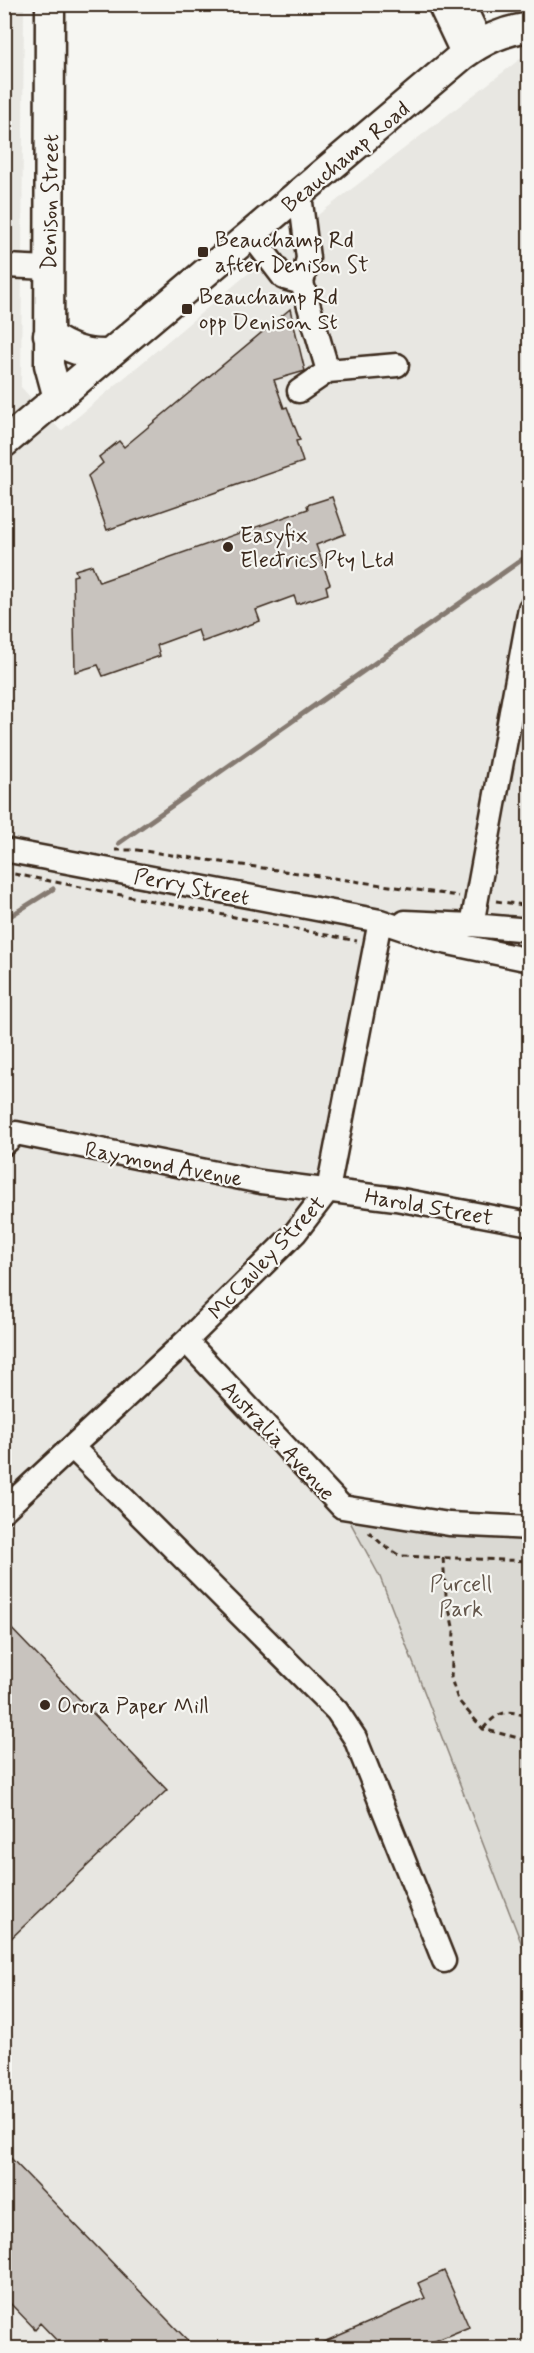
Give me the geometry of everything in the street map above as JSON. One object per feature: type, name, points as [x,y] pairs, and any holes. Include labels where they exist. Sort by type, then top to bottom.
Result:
[{"type":"main road","name":"Denison Street","points":[[50,4],[48,335],[49,365],[58,398]]},
{"type":"main road","name":"Beauchamp Road","points":[[4,443],[472,49],[498,34],[530,27]]},
{"type":"main road","points":[[48,335],[75,351],[90,355],[109,354]]},
{"type":"street","points":[[439,4],[472,49]]},
{"type":"street","points":[[462,4],[472,49]]},
{"type":"street","points":[[300,195],[308,258],[302,283],[328,371]]},
{"type":"street","points":[[251,235],[284,278],[302,283]]},
{"type":"street","points":[[4,264],[6,266],[48,268]]},
{"type":"street","points":[[279,294],[302,283]]},
{"type":"street","points":[[299,392],[328,371],[397,364]]},
{"type":"street","points":[[472,925],[476,899],[519,726],[530,608]]},
{"type":"street","name":"Perry Street","points":[[4,850],[380,921],[439,941],[530,960]]},
{"type":"street","name":"Perry Street","points":[[380,921],[530,930]]},
{"type":"street","name":"McCauley Street","points":[[4,1510],[186,1341],[295,1233],[328,1190],[380,921]]},
{"type":"street","name":"Raymond Avenue","points":[[4,1144],[16,1133],[261,1182],[328,1190]]},
{"type":"street","name":"Harold Street","points":[[328,1190],[396,1199],[530,1224]]},
{"type":"street","name":"Australia Avenue","points":[[186,1341],[342,1507],[449,1524],[530,1528]]},
{"type":"street","points":[[72,1447],[337,1711],[355,1738],[444,1961]]},
{"type":"path","points":[[114,850],[137,850],[530,906]]},
{"type":"path","points":[[4,872],[375,945]]},
{"type":"path","points":[[367,1530],[384,1546],[400,1556],[530,1561]]},
{"type":"path","points":[[443,1558],[446,1595],[454,1631],[451,1678],[458,1700],[483,1729],[499,1735],[530,1741]]},
{"type":"path","points":[[483,1729],[494,1716],[505,1713],[530,1718]]},
{"type":"shaded area","points":[[5,5],[24,5],[21,387],[61,431],[314,218],[524,56],[529,55],[529,930],[380,922],[328,1190],[186,1341],[342,1507],[380,1577],[476,1826],[499,1853],[529,1934],[529,2348],[5,2348]]},
{"type":"green space","name":"Purcell Park","points":[[342,1507],[529,1528],[529,1963],[380,1577]]},
{"type":"building","points":[[290,309],[305,371],[274,380],[284,408],[287,407],[300,440],[296,441],[303,462],[107,530],[88,476],[103,463],[99,457],[119,441],[124,447]]},
{"type":"building","points":[[332,497],[345,534],[316,545],[330,584],[326,586],[328,594],[297,604],[294,596],[256,610],[260,621],[202,642],[198,630],[157,645],[160,656],[103,676],[98,665],[75,672],[73,576],[77,575],[75,570],[92,565],[99,582],[308,509],[307,505]]},
{"type":"building","name":"Orora Paper Mill","points":[[4,1621],[167,1790],[4,1945]]},
{"type":"building","points":[[4,2151],[195,2348],[64,2348],[40,2323],[35,2329],[4,2297]]},
{"type":"building","points":[[444,2271],[469,2327],[418,2348],[310,2348],[425,2298],[418,2283]]},
{"type":"waterway","points":[[119,843],[530,554]]},
{"type":"waterway","points":[[4,920],[53,889]]},
{"type":"place","name":"Beauchamp Rd after Denison St","points":[[203,252]]},
{"type":"place","name":"Beauchamp Rd opp Denison St","points":[[187,309]]},
{"type":"place","name":"Easyfix Electrics Pty Ltd","points":[[228,547]]},
{"type":"place","name":"Orora Paper Mill","points":[[45,1705]]}]
